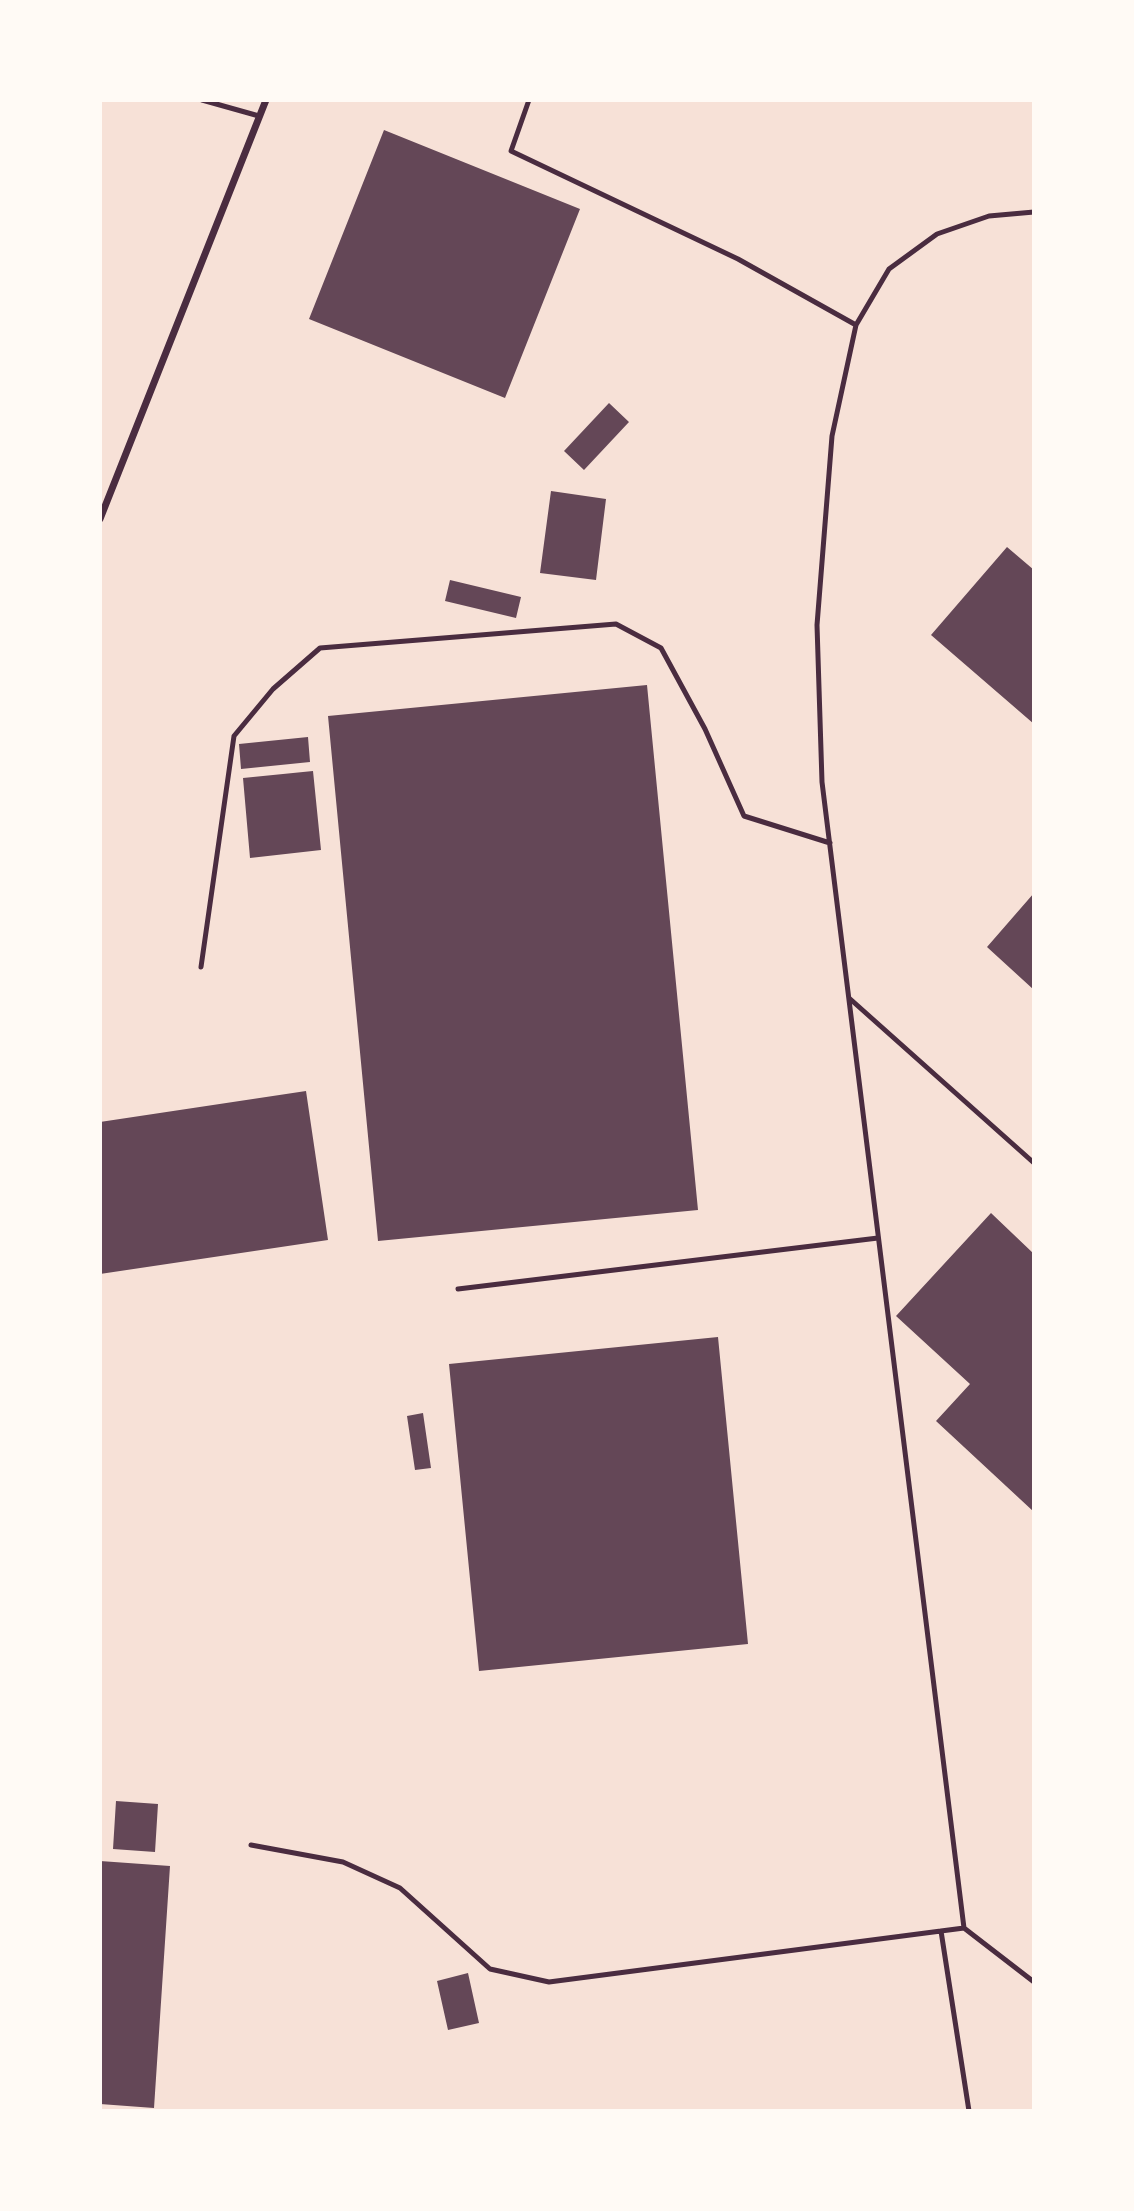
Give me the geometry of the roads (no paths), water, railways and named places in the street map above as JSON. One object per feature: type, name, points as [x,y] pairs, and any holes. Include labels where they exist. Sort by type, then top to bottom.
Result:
[{"type":"street","points":[[100,519],[266,100]]},
{"type":"lane","points":[[202,100],[259,116]]},
{"type":"lane","points":[[529,100],[511,151],[738,259],[856,325]]},
{"type":"lane","points":[[964,1928],[822,782],[817,625],[832,436],[856,325],[889,269],[937,234],[989,216],[1034,212]]},
{"type":"lane","points":[[201,967],[234,736],[273,688],[320,648],[616,624],[661,648],[705,729],[744,816],[830,844]]},
{"type":"lane","points":[[849,998],[1034,1163]]},
{"type":"lane","points":[[458,1289],[878,1238]]},
{"type":"lane","points":[[251,1845],[343,1862],[400,1888],[490,1969],[550,1982],[964,1928],[1034,1982]]},
{"type":"lane","points":[[941,1931],[969,2111]]}]
